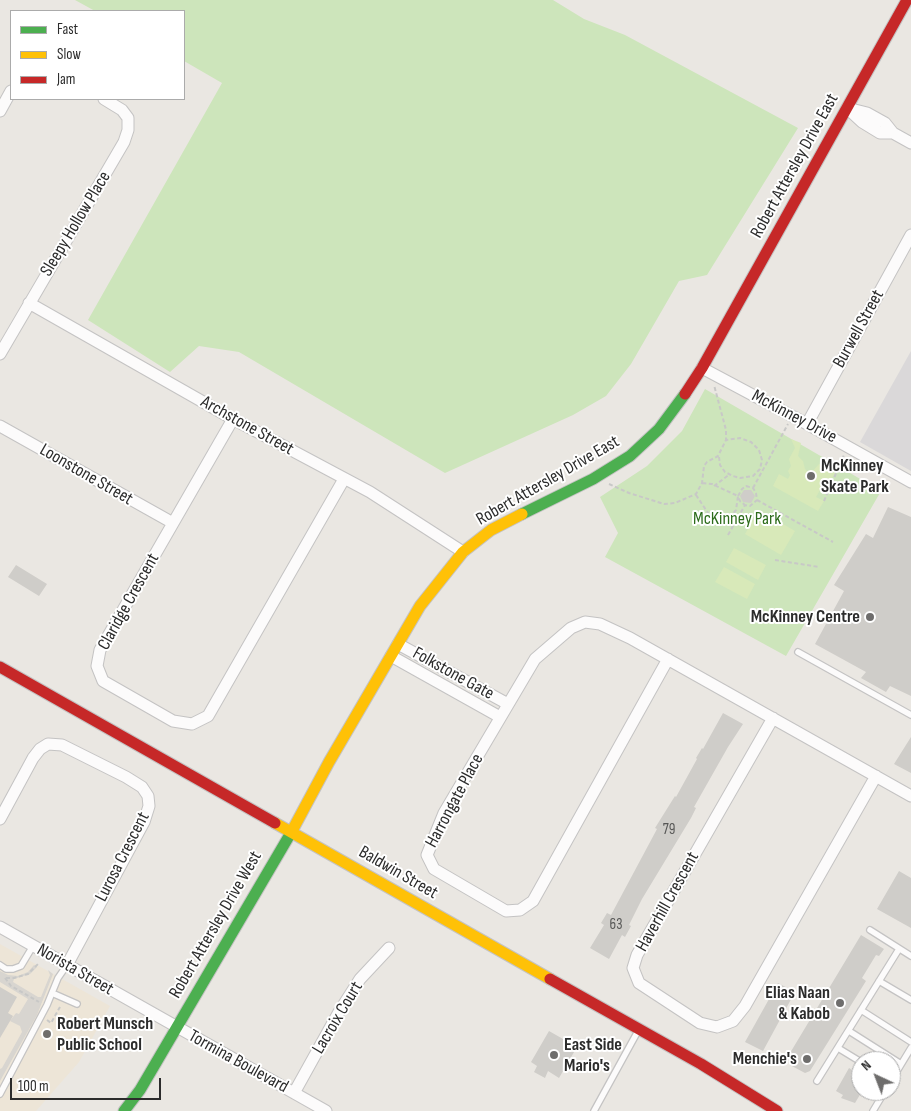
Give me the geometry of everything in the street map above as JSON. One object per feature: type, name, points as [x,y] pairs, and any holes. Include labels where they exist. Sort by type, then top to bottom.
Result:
[{"type":"street","name":"Robert Attersley Drive East","points":[[291,832],[329,762],[420,606],[463,552],[491,530],[596,477],[630,456],[659,429],[682,400],[702,368],[908,0]]},
{"type":"street","points":[[0,112],[10,93]]},
{"type":"street","name":"Sleepy Hollow Place","points":[[0,354],[124,142],[128,130],[128,118],[122,110],[106,100]]},
{"type":"street","points":[[847,108],[862,122],[880,133],[893,133],[911,144]]},
{"type":"street","name":"Burwell Street","points":[[807,424],[911,235]]},
{"type":"street","name":"Archstone Street","points":[[29,303],[233,419],[370,492],[463,552]]},
{"type":"street","name":"McKinney Drive","points":[[702,368],[911,482]]},
{"type":"street","name":"Claridge Crescent","points":[[233,419],[100,650],[97,666],[103,682],[173,721],[192,724],[208,716],[344,479]]},
{"type":"street","name":"Loonstone Street","points":[[0,426],[173,524]]},
{"type":"street","name":"Harrongate Place","points":[[668,660],[533,901],[520,910],[506,912],[434,869],[427,855],[444,813],[535,659],[571,628],[585,622],[600,624],[630,638],[911,796]]},
{"type":"street","name":"Folkstone Gate","points":[[398,644],[508,704]]},
{"type":"street","name":"Folkstone Gate","points":[[391,656],[500,718]]},
{"type":"street","name":"Baldwin Street","points":[[0,668],[639,1030],[777,1111]]},
{"type":"street","name":"Haverhill Crescent","points":[[773,718],[637,955],[633,968],[639,983],[700,1023],[717,1027],[733,1021],[745,1006],[876,776]]},
{"type":"street","name":"Lurosa Crescent","points":[[0,819],[33,758],[40,749],[48,744],[62,745],[126,777],[142,788],[148,796],[149,806],[144,822],[67,965]]},
{"type":"street","name":"Robert Attersley Drive West","points":[[124,1111],[140,1090],[291,832]]},
{"type":"street","name":"Norista Street","points":[[0,927],[176,1027]]},
{"type":"street","name":"Lacroix Court","points":[[294,1093],[339,1012],[360,979],[389,948]]},
{"type":"street","name":"Tormina Boulevard","points":[[176,1027],[326,1111]]},
{"type":"lane","points":[[798,652],[911,715]]},
{"type":"lane","points":[[870,930],[911,956]]},
{"type":"lane","points":[[0,965],[6,969],[21,966],[33,946]]},
{"type":"lane","points":[[817,1081],[899,949]]},
{"type":"lane","points":[[0,1094],[44,1012],[58,978],[67,965]]},
{"type":"lane","points":[[879,981],[911,1000]]},
{"type":"lane","points":[[52,993],[78,1004]]},
{"type":"lane","points":[[861,1010],[911,1042]]},
{"type":"lane","points":[[594,1111],[639,1030]]},
{"type":"lane","points":[[848,1031],[880,1051]]},
{"type":"lane","points":[[838,1048],[851,1056]]},
{"type":"lane","points":[[901,1064],[911,1048]]},
{"type":"path","points":[[596,477],[629,493],[664,504],[675,504],[696,494],[702,483],[704,466],[707,462],[718,456],[726,440],[726,430],[714,386],[713,374]]},
{"type":"path","points":[[753,488],[793,416]]},
{"type":"path","points":[[718,456],[720,465],[725,472],[740,478],[753,476],[760,469],[762,460],[759,450],[750,442],[740,438],[726,440]]},
{"type":"path","points":[[824,501],[848,447]]},
{"type":"path","points":[[714,486],[730,474]]},
{"type":"path","points":[[702,483],[738,496],[745,505],[750,506],[757,500]]},
{"type":"path","points":[[696,494],[710,516],[721,520],[730,516],[736,510],[738,496],[746,486],[753,488],[757,500]]},
{"type":"path","points":[[757,500],[832,542]]},
{"type":"path","points":[[728,536],[745,505]]},
{"type":"path","points":[[775,560],[819,567]]},
{"type":"path","points":[[6,978],[11,986],[41,1003]]},
{"type":"shaded area","points":[[911,351],[911,471],[860,442]]},
{"type":"shaded area","name":"Robert Munsch Public School","points":[[0,944],[110,1006],[79,1062],[36,1111],[0,1111]]},
{"type":"shaded area","points":[[34,965],[37,967],[30,974],[14,979],[13,982],[41,997],[50,975],[48,970],[53,974],[37,1015],[0,1081],[0,1069],[22,1032],[20,1026],[10,1021],[16,1013],[19,1014],[28,999],[0,982],[0,971],[8,975],[18,976],[28,972]]},
{"type":"green space","points":[[75,0],[553,0],[584,19],[625,35],[798,128],[707,275],[679,281],[631,364],[606,396],[573,415],[445,473],[239,352],[199,346],[170,372],[88,320],[222,83],[185,62],[185,10],[93,10]]},
{"type":"green space","name":"McKinney Park","points":[[705,389],[881,491],[786,656],[605,557],[618,533],[600,497],[647,466],[682,431]]},
{"type":"green space","name":"McKinney Skate Park","points":[[791,439],[801,443],[798,456],[810,474],[819,464],[836,471],[831,480],[827,478],[816,497],[824,501],[818,511],[773,486],[779,474],[788,479],[790,475],[788,471],[791,466],[789,459],[795,448]]},
{"type":"green space","points":[[759,510],[795,531],[781,555],[745,534]]},
{"type":"green space","points":[[734,548],[766,565],[758,580],[726,562]]},
{"type":"green space","points":[[724,567],[755,584],[747,599],[715,582]]},
{"type":"building","points":[[744,490],[751,490],[755,496],[751,503],[743,502],[740,496]]},
{"type":"building","name":"McKinney Centre","points":[[888,507],[911,517],[911,696],[890,686],[886,692],[861,678],[866,672],[815,644],[844,591],[834,585],[866,534],[873,538]]},
{"type":"building","points":[[16,565],[47,584],[39,596],[8,577]]},
{"type":"building","points":[[723,713],[743,724],[694,807],[696,808],[691,818],[642,899],[625,937],[622,935],[609,959],[590,948],[604,925],[601,923],[607,913],[611,915],[657,829],[655,828],[676,797],[696,758]]},
{"type":"building","points":[[911,737],[911,773],[894,764]]},
{"type":"building","points":[[899,871],[911,878],[911,928],[877,909]]},
{"type":"building","points":[[861,935],[884,949],[879,956],[876,955],[862,978],[866,981],[810,1071],[805,1073],[790,1065],[793,1061],[787,1058]]},
{"type":"building","points":[[778,983],[795,992],[763,1051],[745,1042]]},
{"type":"building","points":[[0,987],[17,997],[8,1013],[13,1016],[0,1038]]},
{"type":"building","name":"East Side Mario's","points":[[549,1031],[577,1047],[559,1078],[548,1071],[545,1078],[534,1072],[537,1066],[531,1062]]},
{"type":"building","points":[[849,1068],[851,1069],[851,1101],[856,1101],[855,1103],[841,1098],[843,1095],[836,1091]]},
{"type":"traffic: fast","points":[[522,514],[593,479],[630,456],[659,429],[685,394]]},
{"type":"traffic: fast","points":[[124,1111],[140,1090],[292,831]]},
{"type":"traffic: slow","points":[[292,831],[329,762],[420,606],[463,552],[491,530],[522,514]]},
{"type":"traffic: slow","points":[[275,823],[550,979]]},
{"type":"traffic: jam","points":[[685,394],[702,368],[907,0]]},
{"type":"traffic: jam","points":[[0,667],[275,823]]},
{"type":"traffic: jam","points":[[550,979],[701,1064],[777,1111]]},
{"type":"place","name":"McKinney Skate Park","points":[[811,476]]},
{"type":"place","name":"McKinney Centre","points":[[870,617]]},
{"type":"place","name":"Elias Naan & Kabob","points":[[840,1003]]},
{"type":"place","name":"Robert Munsch Public School","points":[[47,1034]]},
{"type":"place","name":"East Side Mario's","points":[[554,1055]]},
{"type":"place","name":"Menchie's","points":[[807,1059]]}]
